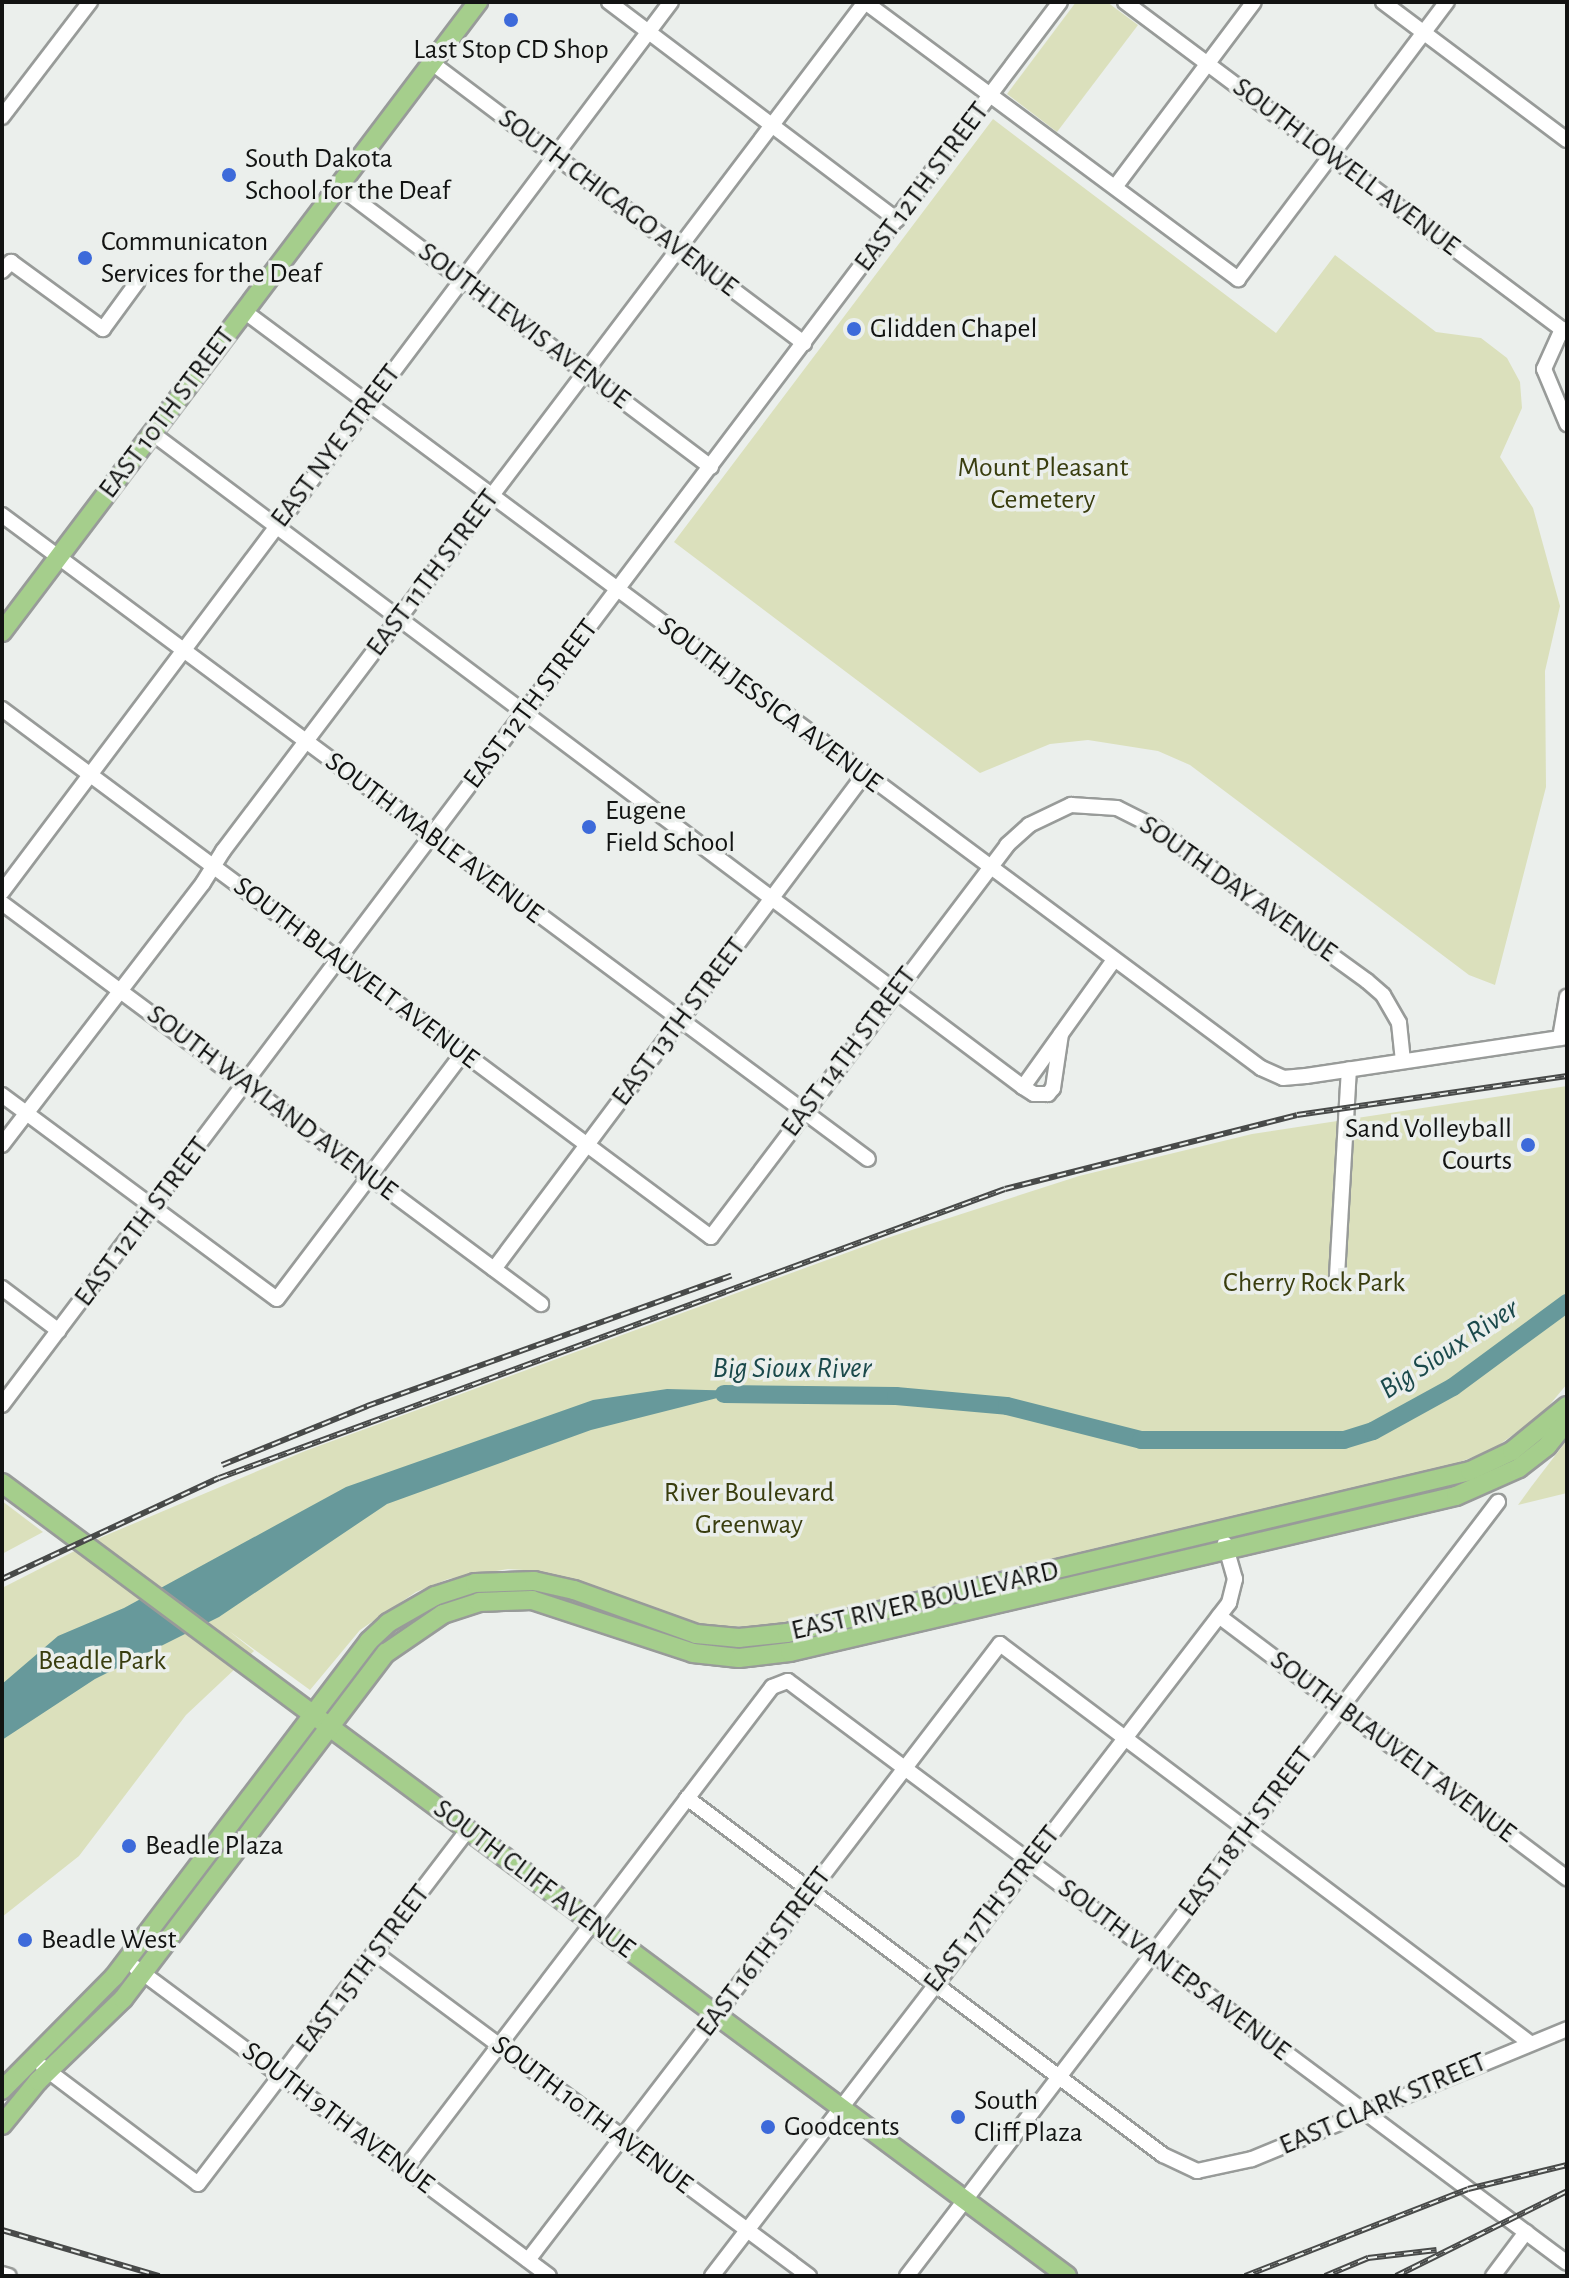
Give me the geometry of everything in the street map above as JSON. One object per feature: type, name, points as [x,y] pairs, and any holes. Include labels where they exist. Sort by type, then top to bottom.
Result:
[{"type":"main road","name":"EAST 10TH STREET","points":[[2,632],[478,2]]},
{"type":"main road","name":"EAST RIVER BOULEVARD","points":[[313,1714],[388,1623],[414,1606],[475,1583],[534,1581],[584,1593],[675,1629],[762,1637],[1470,1471],[1512,1451],[1567,1406]]},
{"type":"main road","name":"EAST RIVER BOULEVARD","points":[[329,1726],[401,1639],[443,1614],[479,1602],[552,1603],[670,1648],[718,1656],[764,1656],[1227,1552],[1474,1490],[1534,1457],[1567,1421]]},
{"type":"main road","name":"SOUTH CLIFF AVENUE","points":[[2,1483],[1067,2276]]},
{"type":"main road","points":[[2,2125],[49,2071],[93,2033],[143,1974],[329,1726],[326,1714],[333,1700],[414,1606]]},
{"type":"main road","points":[[281,1691],[312,1695],[366,1630],[388,1623]]},
{"type":"main road","points":[[248,1834],[255,1809],[307,1741],[313,1714]]},
{"type":"main road","points":[[2,2090],[31,2058],[85,2011],[313,1714]]},
{"type":"main road","points":[[248,1834],[267,1820],[323,1749],[358,1748]]},
{"type":"street","points":[[2,117],[90,2]]},
{"type":"street","points":[[609,2],[897,220]]},
{"type":"street","name":"EAST NYE STREET","points":[[2,892],[671,2]]},
{"type":"street","points":[[865,2],[1238,279],[1447,2]]},
{"type":"street","name":"EAST 11TH STREET","points":[[2,1145],[121,992],[305,742],[865,2]]},
{"type":"street","name":"EAST 12TH STREET","points":[[2,1405],[1060,2]]},
{"type":"street","name":"SOUTH LOWELL AVENUE","points":[[1125,2],[1564,331]]},
{"type":"street","points":[[1115,187],[1254,2]]},
{"type":"street","points":[[1383,2],[1567,140]]},
{"type":"street","name":"SOUTH CHICAGO AVENUE","points":[[432,63],[804,343]]},
{"type":"street","name":"SOUTH LEWIS AVENUE","points":[[338,186],[711,467]]},
{"type":"street","points":[[2,271],[11,262],[103,329],[138,281]]},
{"type":"street","name":"SOUTH JESSICA AVENUE","points":[[244,311],[1261,1068],[1283,1078],[1306,1076],[1563,1038]]},
{"type":"street","points":[[1564,331],[1544,369],[1567,424]]},
{"type":"street","points":[[152,433],[1023,1087],[1041,1096],[1053,1088],[1061,1034]]},
{"type":"street","name":"SOUTH MABLE AVENUE","points":[[2,515],[802,1115],[868,1159]]},
{"type":"street","name":"SOUTH BLAUVELT AVENUE","points":[[2,709],[711,1237]]},
{"type":"street","name":"EAST 13TH STREET","points":[[494,1269],[864,775]]},
{"type":"street","name":"SOUTH DAY AVENUE","points":[[989,867],[1007,845],[1048,813],[1090,804],[1137,816],[1383,995],[1399,1023],[1403,1060]]},
{"type":"street","name":"EAST 14TH STREET","points":[[711,1237],[989,867]]},
{"type":"street","name":"SOUTH WAYLAND AVENUE","points":[[2,903],[541,1304]]},
{"type":"street","points":[[1023,1087],[1114,960]]},
{"type":"street","points":[[1563,1038],[1567,997]]},
{"type":"street","points":[[2,1095],[277,1299],[463,1053]]},
{"type":"street","points":[[1337,1276],[1349,1069]]},
{"type":"street","points":[[2,1288],[59,1331]]},
{"type":"street","name":"EAST 18TH STREET","points":[[907,2276],[1057,2075],[1498,1502]]},
{"type":"street","name":"EAST 17TH STREET","points":[[712,2276],[1219,1616],[1235,1587],[1221,1531]]},
{"type":"street","name":"SOUTH BLAUVELT AVENUE","points":[[1219,1616],[1567,1878]]},
{"type":"street","name":"EAST 16TH STREET","points":[[528,2260],[1000,1644],[1124,1740]]},
{"type":"street","name":"SOUTH VAN EPS AVENUE","points":[[687,1798],[779,1681],[798,1687],[1567,2263]]},
{"type":"street","points":[[1124,1740],[1530,2043]]},
{"type":"street","points":[[405,2169],[687,1798],[1057,2075]]},
{"type":"street","name":"EAST 15TH STREET","points":[[49,2071],[198,2184],[468,1830]]},
{"type":"street","name":"SOUTH 10TH AVENUE","points":[[375,1953],[809,2276]]},
{"type":"street","name":"SOUTH 9TH AVENUE","points":[[126,1961],[549,2276]]},
{"type":"street","name":"EAST CLARK STREET","points":[[1057,2075],[1163,2155],[1197,2171],[1252,2159],[1567,2029]]},
{"type":"street","points":[[31,2058],[49,2071]]},
{"type":"street","points":[[1493,2276],[1526,2232]]},
{"type":"street","points":[[2,2274],[9,2276]]},
{"type":"green space","points":[[1076,2],[1107,2],[1138,25],[1057,132],[1007,94]]},
{"type":"green space","name":"Mount Pleasant Cemetery","points":[[993,119],[1276,333],[1335,255],[1436,332],[1481,338],[1507,358],[1520,382],[1522,408],[1500,457],[1533,508],[1560,606],[1545,671],[1546,787],[1495,985],[1469,975],[1190,765],[1158,751],[1088,740],[1050,744],[980,773],[674,542]]},
{"type":"green space","points":[[1567,1086],[1567,1384],[1542,1414],[1492,1450],[1457,1463],[762,1627],[714,1626],[675,1619],[593,1585],[539,1571],[508,1569],[448,1579],[416,1592],[360,1630],[310,1690],[229,1631],[254,1651],[186,1715],[79,1856],[2,1917],[2,1588],[102,1537],[305,1451],[887,1238],[1079,1176],[1252,1134]],"holes":[[[795,1394],[896,1396],[970,1404]]]},
{"type":"green space","points":[[1567,1440],[1567,1493],[1518,1505],[1531,1487]]},
{"type":"green space","points":[[2,1501],[43,1532],[2,1554]]},
{"type":"water","points":[[667,1389],[745,1391],[591,1430],[387,1504],[219,1617],[95,1679],[2,1740],[2,1684],[58,1636],[124,1608],[346,1487],[593,1400]]},
{"type":"waterway","name":"Big Sioux River","points":[[724,1394],[896,1396],[1007,1406],[1141,1440],[1344,1440],[1373,1431],[1453,1387],[1567,1303]]},
{"type":"railway","points":[[2,1579],[219,1478],[1005,1189],[1297,1115],[1567,1076]]},
{"type":"railway","points":[[222,1465],[367,1406],[731,1276]]},
{"type":"railway","points":[[1245,2276],[1468,2189],[1567,2165]]},
{"type":"railway","points":[[1396,2276],[1567,2191]]},
{"type":"railway","points":[[2,2230],[159,2276]]},
{"type":"railway","points":[[1325,2276],[1368,2258],[1437,2250]]},
{"type":"place","name":"Last Stop CD Shop","points":[[511,20]]},
{"type":"place","name":"South Dakota School for the Deaf","points":[[229,175]]},
{"type":"place","name":"Communicaton Services for the Deaf","points":[[85,258]]},
{"type":"place","name":"Glidden Chapel","points":[[854,329]]},
{"type":"place","name":"Eugene Field School","points":[[589,827]]},
{"type":"place","name":"Sand Volleyball Courts","points":[[1528,1145]]},
{"type":"place","name":"Beadle Plaza","points":[[129,1846]]},
{"type":"place","name":"Beadle West","points":[[25,1940]]},
{"type":"place","name":"South Cliff Plaza","points":[[958,2117]]},
{"type":"place","name":"Goodcents","points":[[768,2127]]},
{"type":"park label","name":"Cherry Rock Park","points":[[1314,1283]]},
{"type":"park label","name":"River Boulevard Greenway","points":[[749,1509]]},
{"type":"park label","name":"Beadle Park","points":[[102,1661]]}]
